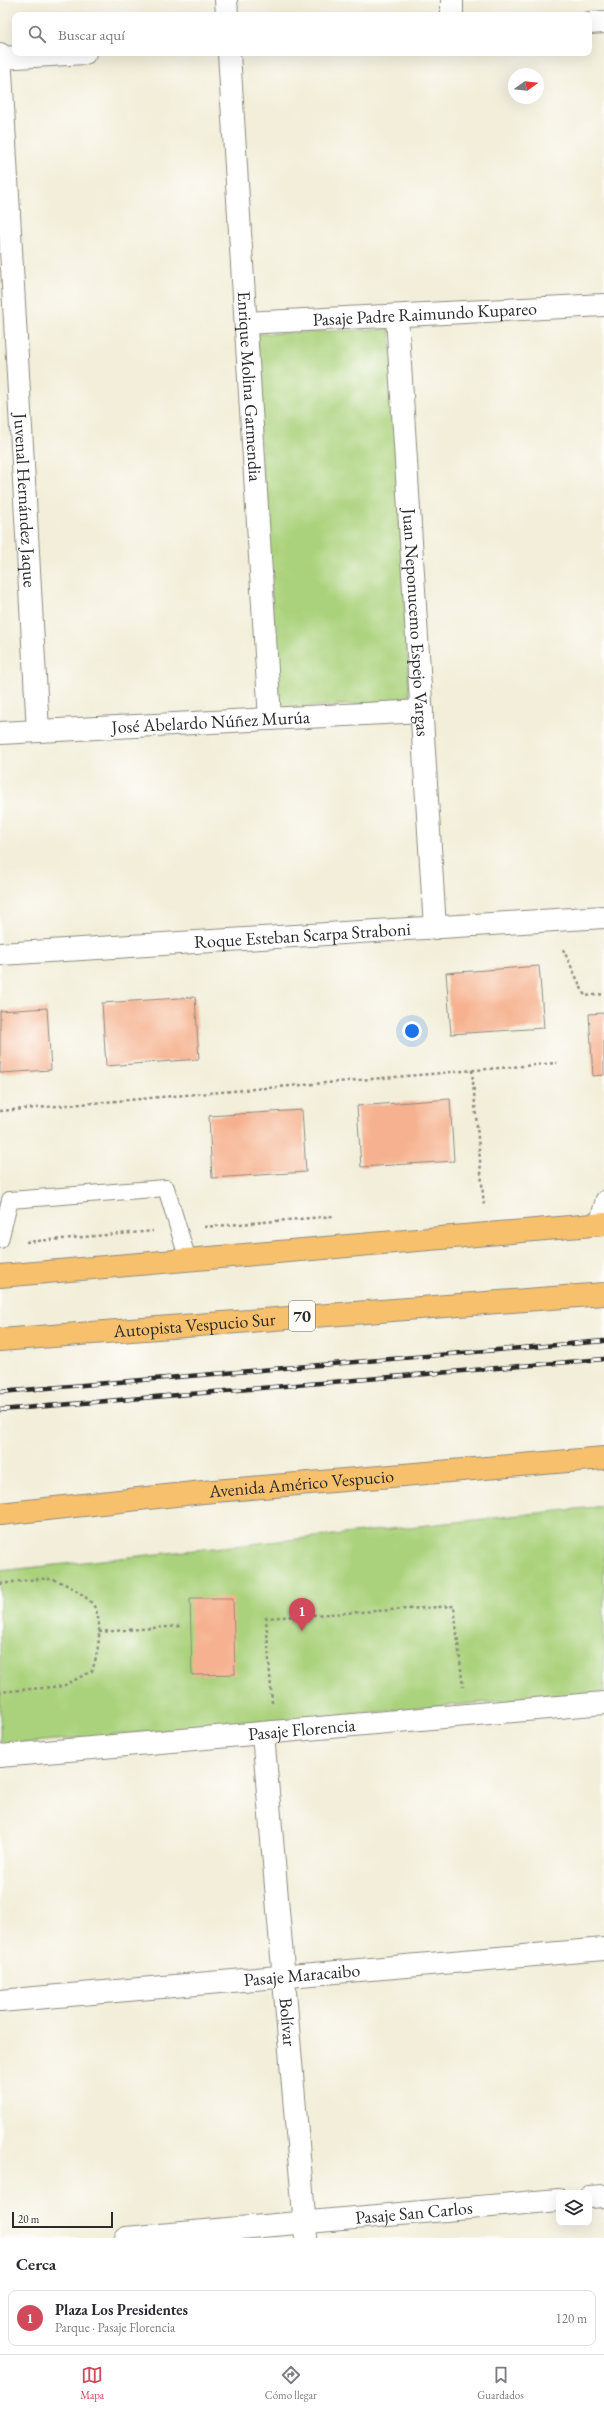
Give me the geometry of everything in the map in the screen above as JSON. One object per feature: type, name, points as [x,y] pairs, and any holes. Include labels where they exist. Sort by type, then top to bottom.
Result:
[{"type":"main road","points":[[0,1276],[600,1224]]},
{"type":"main road","name":"Autopista Vespucio Sur","points":[[0,1340],[604,1294]]},
{"type":"main road","name":"Avenida Américo Vespucio","points":[[0,1514],[203,1492],[604,1458]]},
{"type":"street","points":[[226,0],[227,12]]},
{"type":"street","points":[[452,0],[452,12]]},
{"type":"street","points":[[592,23],[604,22]]},
{"type":"street","name":"Juvenal Hernández Jaque","points":[[0,54],[38,731]]},
{"type":"street","points":[[0,58],[34,56]]},
{"type":"street","name":"Enrique Molina Garmendia","points":[[229,56],[270,719]]},
{"type":"street","name":"Pasaje Padre Raimundo Kupareo","points":[[246,323],[604,305]]},
{"type":"street","name":"Juan Neponucemo Espejo Vargas","points":[[397,316],[435,928]]},
{"type":"street","name":"José Abelardo Núñez Murúa","points":[[0,733],[422,711]]},
{"type":"street","name":"Roque Esteban Scarpa Straboni","points":[[0,954],[604,917]]},
{"type":"street","name":"Pasaje Florencia","points":[[0,1756],[604,1703]]},
{"type":"street","name":"Bolívar","points":[[263,1734],[306,2230]]},
{"type":"street","name":"Pasaje Maracaibo","points":[[0,2001],[604,1949]]},
{"type":"street","points":[[592,2197],[604,2196]]},
{"type":"street","name":"Pasaje San Carlos","points":[[126,2238],[306,2230],[556,2200]]},
{"type":"lane","points":[[0,1240],[10,1200],[166,1188],[188,1260]]},
{"type":"lane","points":[[600,1224],[604,1199]]},
{"type":"path","points":[[562,948],[585,996],[604,994]]},
{"type":"path","points":[[0,1111],[556,1063]]},
{"type":"path","points":[[472,1070],[483,1204],[482,1234]]},
{"type":"path","points":[[476,1204],[491,1203]]},
{"type":"path","points":[[23,1242],[335,1216]]},
{"type":"path","points":[[0,1584],[50,1579],[72,1587],[95,1607],[98,1632],[97,1656],[92,1671],[63,1686],[0,1692]]},
{"type":"path","points":[[273,1706],[266,1618],[454,1606],[463,1690]]},
{"type":"path","points":[[98,1632],[181,1626]]},
{"type":"green space","points":[[390,329],[410,702],[279,708],[253,334]]},
{"type":"green space","points":[[604,1506],[604,1692],[0,1745],[0,1571]]},
{"type":"building","points":[[539,966],[544,1028],[451,1034],[446,973]]},
{"type":"building","points":[[195,997],[199,1059],[106,1066],[102,1003]]},
{"type":"building","points":[[47,1008],[51,1070],[0,1073],[0,1011]]},
{"type":"building","points":[[604,1013],[604,1075],[593,1076],[589,1014]]},
{"type":"building","points":[[450,1099],[454,1161],[361,1167],[357,1106]]},
{"type":"building","points":[[302,1110],[306,1172],[212,1178],[209,1116]]},
{"type":"building","points":[[190,1598],[233,1598],[235,1674],[192,1675]]},
{"type":"railway","points":[[0,1392],[604,1341]]},
{"type":"railway","points":[[0,1410],[604,1359]]},
{"type":"place","name":"Plaza Los Presidentes","points":[[302,1631]]}]
